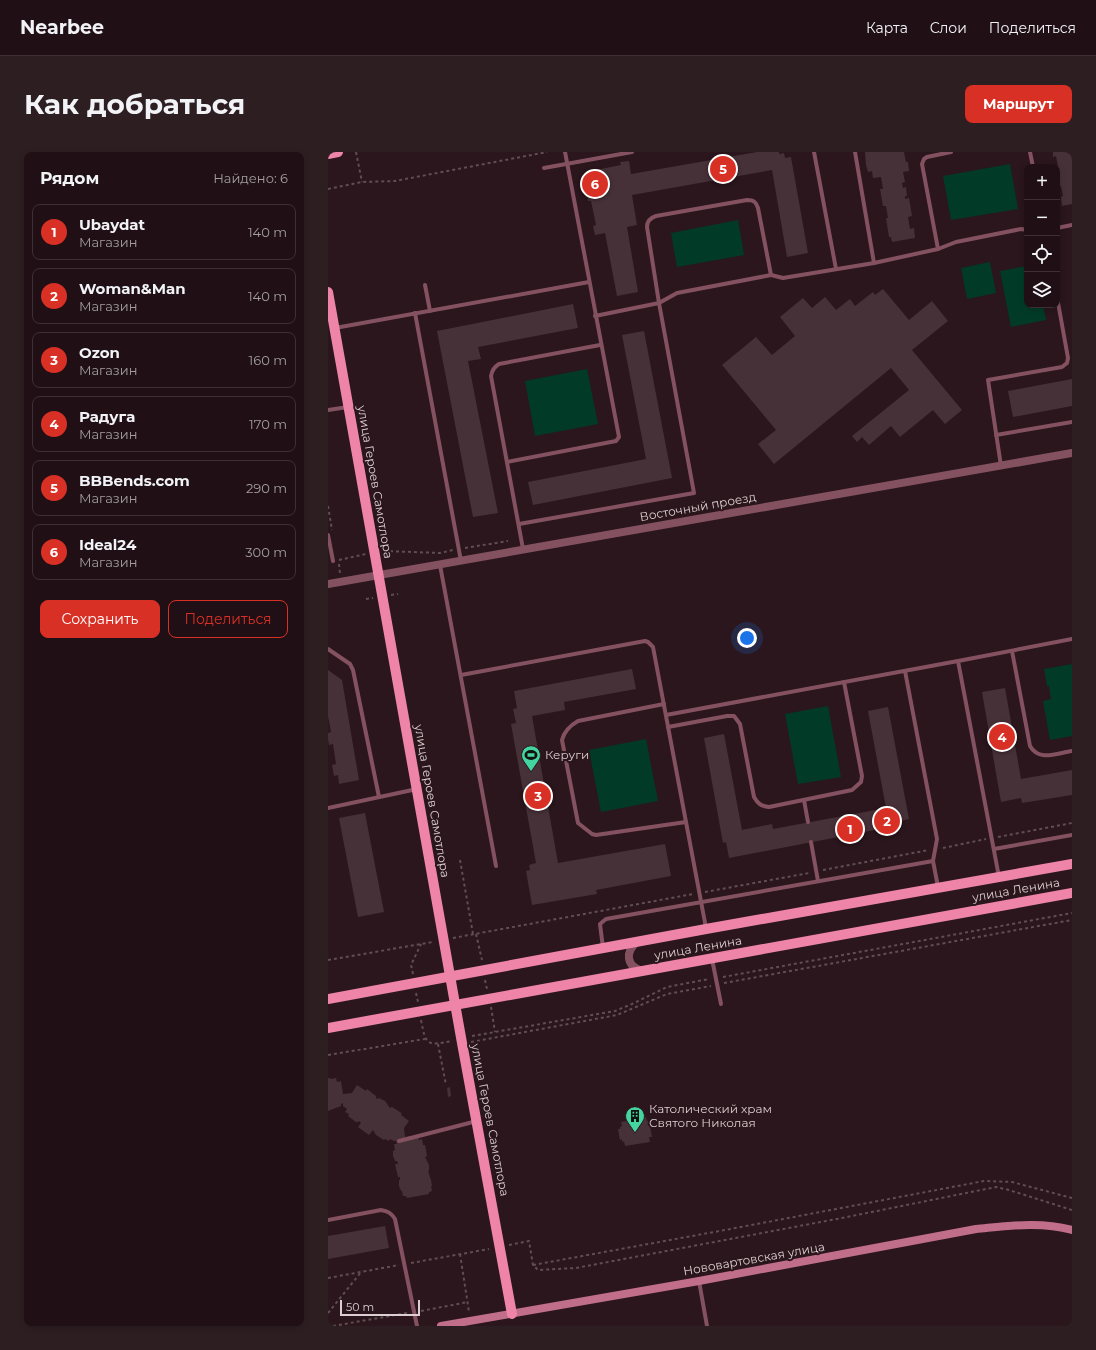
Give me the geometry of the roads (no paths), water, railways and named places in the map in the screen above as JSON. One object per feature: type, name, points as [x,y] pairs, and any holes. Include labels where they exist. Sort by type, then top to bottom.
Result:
[{"type":"main road","points":[[328,154],[338,152]]},
{"type":"main road","name":"улица Героев Самотлора","points":[[328,292],[512,1314]]},
{"type":"main road","name":"улица Ленина","points":[[328,999],[706,929],[1072,864]]},
{"type":"main road","name":"улица Ленина","points":[[328,1028],[1072,893]]},
{"type":"main road","name":"Нововартовская улица","points":[[441,1326],[699,1281],[976,1229],[1016,1225],[1056,1226],[1072,1230]]},
{"type":"street","name":"Восточный проезд","points":[[328,584],[1072,453]]},
{"type":"street","points":[[637,942],[630,949],[629,958],[633,966],[637,970],[642,971]]},
{"type":"lane","points":[[507,462],[616,441],[619,437],[588,282],[565,152]]},
{"type":"lane","points":[[544,168],[632,152]]},
{"type":"lane","points":[[814,152],[836,269]]},
{"type":"lane","points":[[855,152],[874,262]]},
{"type":"lane","points":[[938,249],[922,164],[924,159],[928,157],[951,152]]},
{"type":"lane","points":[[1030,152],[1032,164]]},
{"type":"lane","points":[[519,524],[694,493],[647,227],[647,222],[651,218],[752,200],[757,203],[771,275]]},
{"type":"lane","points":[[1060,227],[1072,225]]},
{"type":"lane","points":[[595,316],[660,303],[677,293],[771,275],[784,278],[836,269],[938,249],[956,242],[1024,230]]},
{"type":"lane","points":[[335,328],[588,282]]},
{"type":"lane","points":[[425,284],[430,311]]},
{"type":"lane","points":[[1001,466],[988,380],[1062,367],[1067,363],[1068,358],[1059,308]]},
{"type":"lane","points":[[415,313],[461,560]]},
{"type":"lane","points":[[523,550],[491,371],[495,366],[600,344]]},
{"type":"lane","points":[[328,410],[348,407]]},
{"type":"lane","points":[[996,436],[1072,422]]},
{"type":"lane","points":[[328,535],[333,561]]},
{"type":"lane","points":[[440,564],[496,866]]},
{"type":"lane","points":[[666,715],[958,662],[1072,639]]},
{"type":"lane","points":[[461,675],[648,642],[653,647],[706,929]]},
{"type":"lane","points":[[328,648],[350,664],[353,670],[379,797]]},
{"type":"lane","points":[[1012,651],[1030,746],[1033,752],[1044,756],[1072,751]]},
{"type":"lane","points":[[958,662],[999,877]]},
{"type":"lane","points":[[905,671],[937,839],[933,861],[938,888]]},
{"type":"lane","points":[[668,727],[734,716],[740,724],[754,797],[758,803],[763,806],[769,807],[852,790],[860,782],[862,776],[844,682]]},
{"type":"lane","points":[[664,704],[578,721],[563,736],[562,740],[578,823],[592,834],[596,836],[686,822]]},
{"type":"lane","points":[[328,808],[417,788]]},
{"type":"lane","points":[[804,800],[808,822]]},
{"type":"lane","points":[[994,849],[1072,835]]},
{"type":"lane","points":[[811,842],[818,881]]},
{"type":"lane","points":[[604,948],[600,924],[606,919],[933,861]]},
{"type":"lane","points":[[712,958],[720,1004]]},
{"type":"lane","points":[[399,1142],[477,1121]]},
{"type":"lane","points":[[328,1220],[381,1210],[392,1214],[395,1220],[417,1326]]},
{"type":"lane","points":[[699,1281],[707,1326]]},
{"type":"place","name":"BBBends.com","points":[[723,169]]},
{"type":"place","name":"Ideal24","points":[[595,184]]},
{"type":"place","name":"Радуга","points":[[1002,737]]},
{"type":"place","name":"Керуги","points":[[531,772]]},
{"type":"place","name":"Ozon","points":[[538,796]]},
{"type":"place","name":"Woman&Man","points":[[887,821]]},
{"type":"place","name":"Ubaydat","points":[[850,829]]},
{"type":"place","name":"Католический храм Святого Николая","points":[[635,1133]]}]
